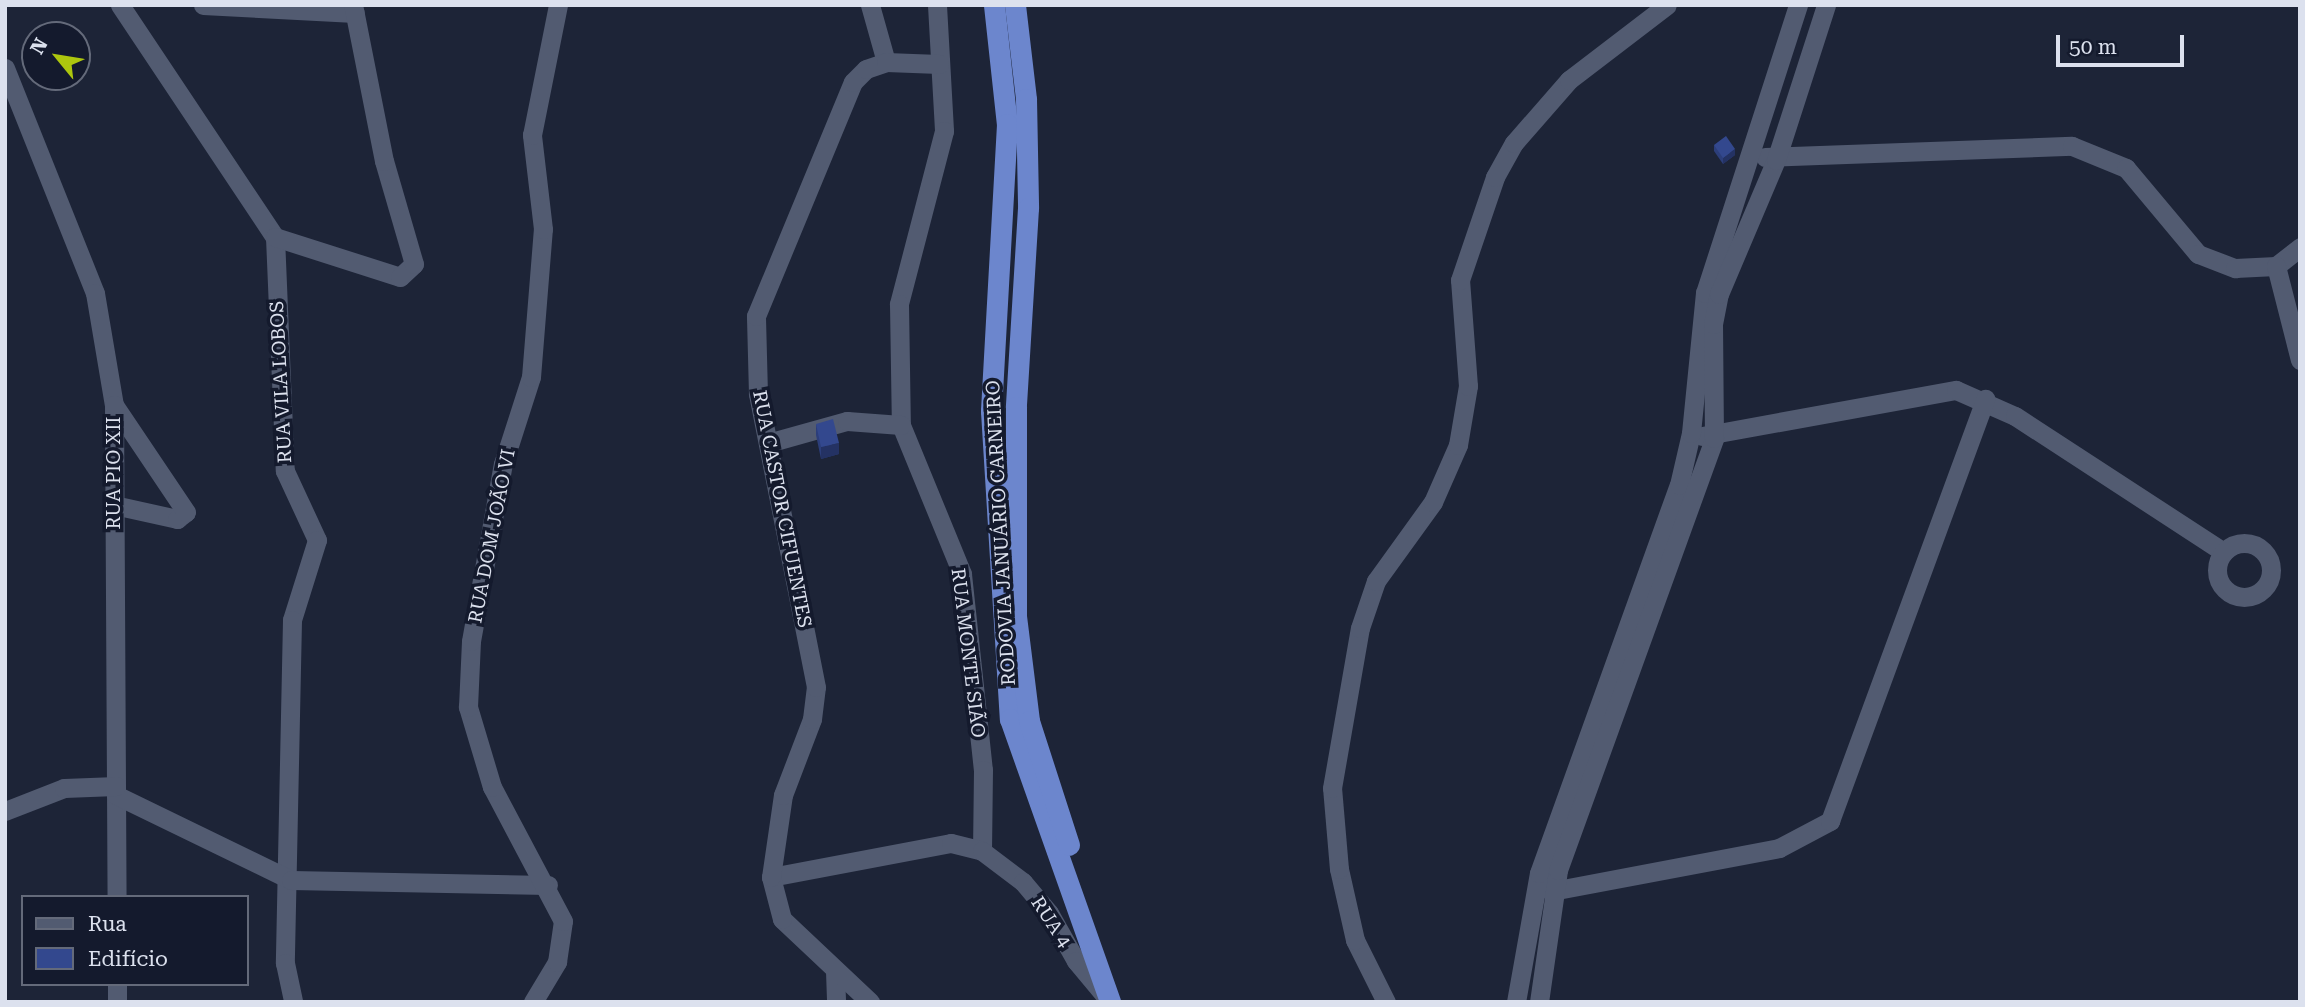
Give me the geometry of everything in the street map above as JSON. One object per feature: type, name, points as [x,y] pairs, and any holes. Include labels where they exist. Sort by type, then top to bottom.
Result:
[{"type":"highway","name":"RODOVIA JANUÁRIO CARNEIRO","points":[[994,5],[1007,124],[991,411],[1010,719],[1110,1002]]},
{"type":"highway","name":"RODOVIA JANUÁRIO CARNEIRO","points":[[1015,5],[1026,99],[1028,208],[1016,407],[1016,616],[1029,721],[1125,1002]]},
{"type":"street","points":[[120,5],[275,237],[400,277],[410,273],[412,253],[384,161],[354,9],[203,5]]},
{"type":"street","name":"RUA DOM JOÃO VI","points":[[533,1002],[558,962],[563,921],[548,885],[492,787],[468,707],[471,641],[503,464],[531,377],[543,229],[532,135],[558,5]]},
{"type":"street","points":[[870,5],[887,62],[939,64]]},
{"type":"street","name":"RUA MONTE SIÃO","points":[[937,5],[939,64],[946,92],[944,131],[899,304],[901,425],[962,574],[983,770],[982,851]]},
{"type":"street","points":[[1386,1002],[1355,940],[1339,869],[1332,788],[1360,628],[1376,581],[1433,502],[1458,445],[1468,386],[1460,280],[1495,177],[1514,143],[1569,80],[1667,5]]},
{"type":"street","points":[[1516,1002],[1544,888],[1679,485],[1691,433],[1700,318],[1798,5]]},
{"type":"street","points":[[1539,1002],[1544,888],[1714,438],[1713,324],[1719,294],[1776,159],[1826,5]]},
{"type":"street","name":"RUA CASTOR CIFUENTES","points":[[870,1002],[782,919],[771,877],[783,795],[812,719],[816,687],[758,394],[756,316],[853,82],[866,69],[887,62]]},
{"type":"street","name":"RUA PIO XII","points":[[5,68],[95,293],[114,405],[117,895]]},
{"type":"street","points":[[1750,154],[1776,159],[2072,146],[2126,167],[2198,254],[2235,268],[2276,266],[2300,247]]},
{"type":"street","name":"RUA VILA LOBOS","points":[[275,237],[285,471],[317,540],[292,620],[291,880],[285,963],[293,1002]]},
{"type":"street","points":[[2276,266],[2300,360]]},
{"type":"street","points":[[1691,433],[1714,438],[1937,389],[1985,399],[2224,552]]},
{"type":"street","points":[[1544,888],[1779,848],[1830,821],[1985,399]]},
{"type":"street","points":[[114,405],[181,497],[184,517],[114,505]]},
{"type":"street","points":[[768,443],[847,421],[901,425]]},
{"type":"street","points":[[5,811],[64,788],[116,791],[291,880],[548,885]]},
{"type":"street","points":[[771,877],[951,843],[982,851]]},
{"type":"street","name":"RUA 4","points":[[982,851],[1023,882],[1049,913],[1076,961],[1110,1002]]},
{"type":"street","points":[[835,971],[836,1002]]},
{"type":"building","points":[[1726,136],[1735,149],[1723,158],[1714,145]]},
{"type":"building","points":[[833,419],[839,443],[821,447],[816,424]]}]
